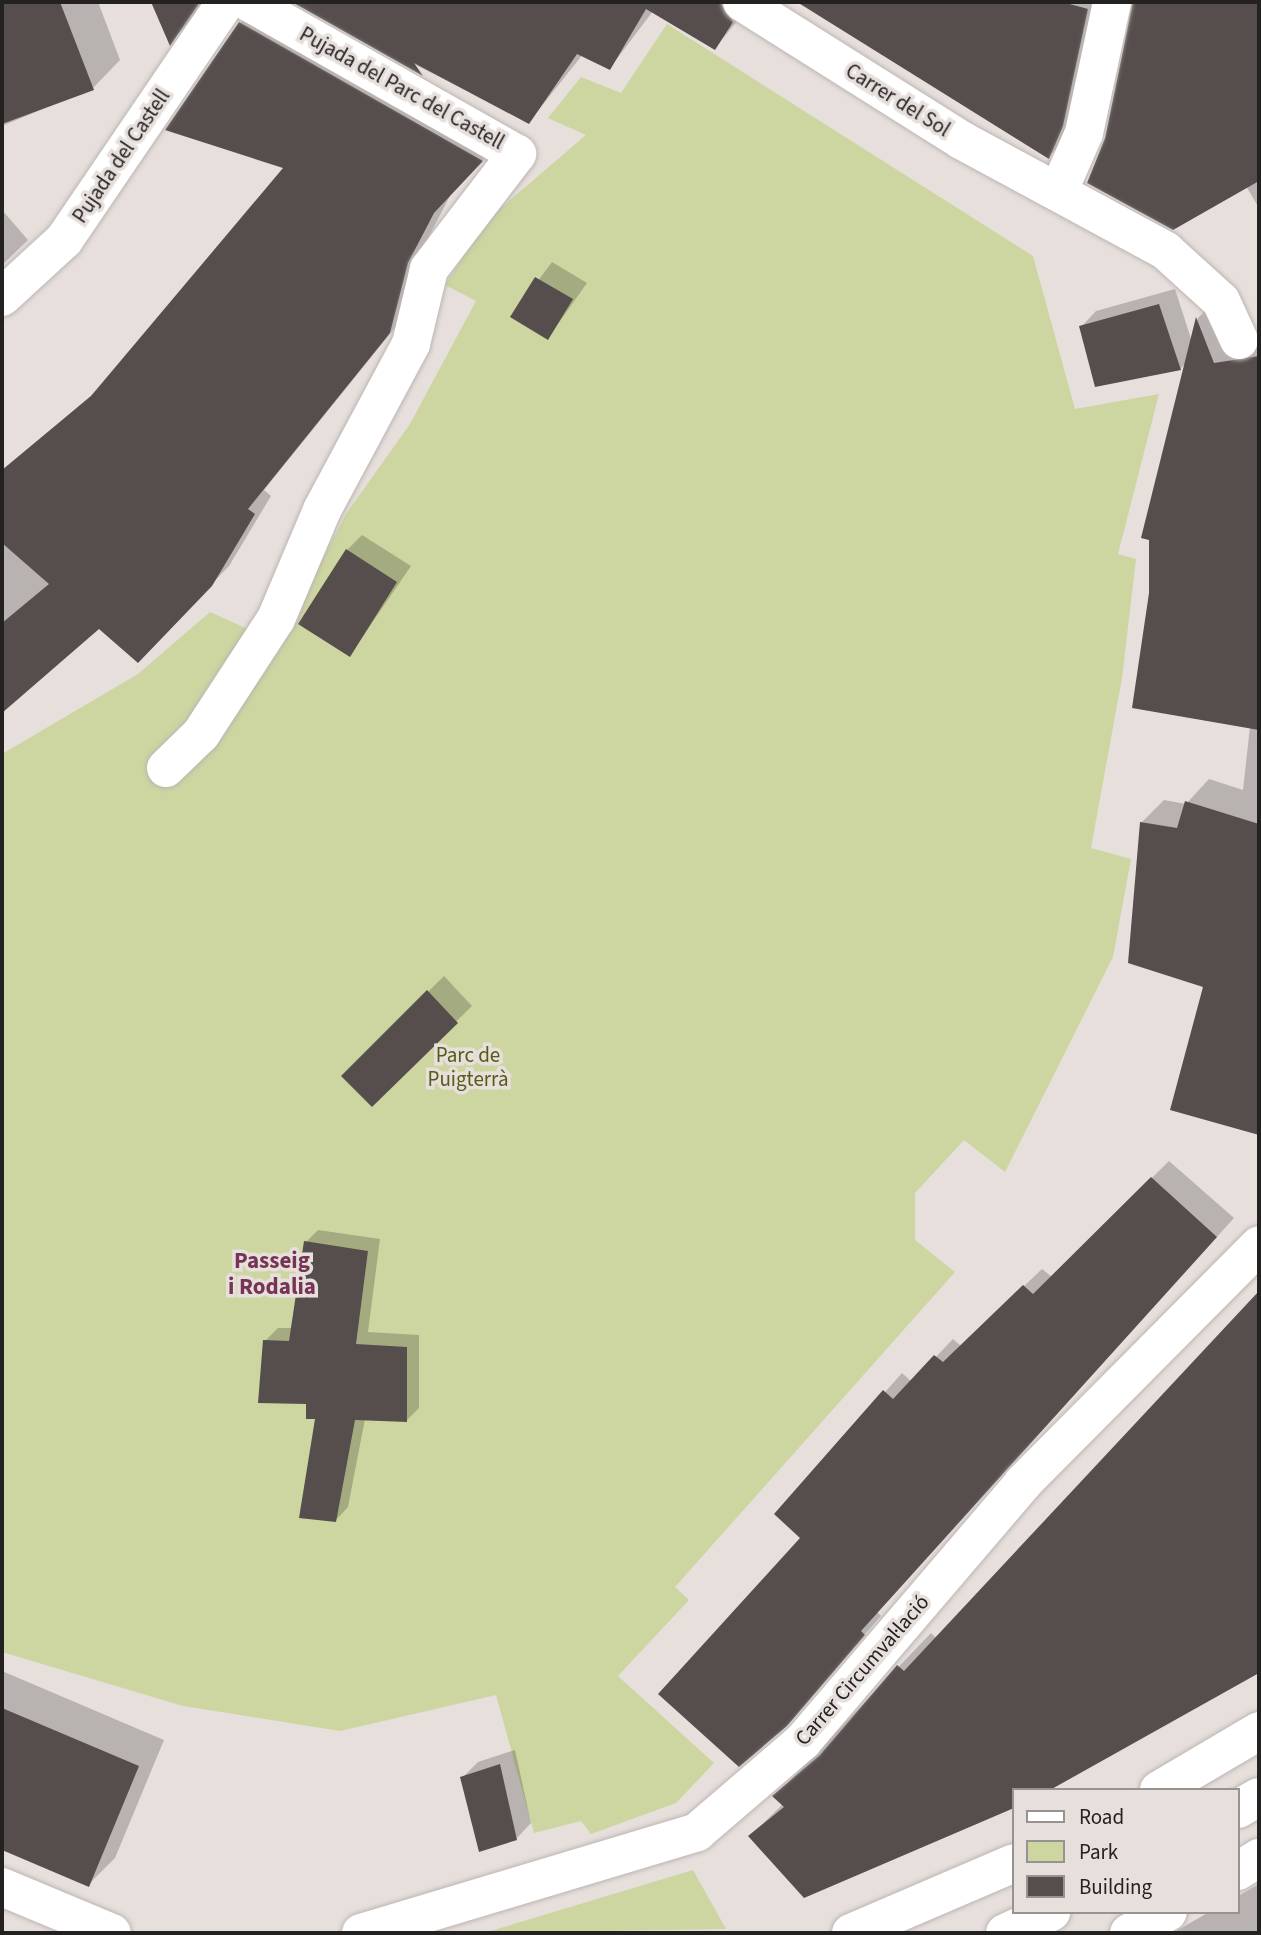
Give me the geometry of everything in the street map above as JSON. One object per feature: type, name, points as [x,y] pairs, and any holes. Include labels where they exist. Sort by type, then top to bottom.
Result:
[{"type":"street","name":"Pujada del Castell","points":[[2,297],[64,240],[226,2]]},
{"type":"street","name":"Pujada del Parc del Castell","points":[[166,768],[201,734],[276,619],[322,510],[411,344],[429,269],[517,154],[248,2]]},
{"type":"street","name":"Carrer del Sol","points":[[743,2],[961,140],[1059,190],[1166,251],[1221,301],[1239,340]]},
{"type":"street","points":[[1059,190],[1084,133],[1112,2]]},
{"type":"street","name":"Carrer Circumval·lació","points":[[361,1933],[697,1832],[803,1741],[1023,1483],[1259,1245]]},
{"type":"street","points":[[1162,1788],[1259,1731]]},
{"type":"street","points":[[1240,1808],[1259,1797]]},
{"type":"street","points":[[1240,1870],[1259,1858]]},
{"type":"street","points":[[851,1933],[1012,1864]]},
{"type":"street","points":[[2,1886],[88,1929]]},
{"type":"street","points":[[1005,1933],[1047,1914]]},
{"type":"street","points":[[1129,1933],[1164,1914]]},
{"type":"green space","name":"Parc de Puigterrà","points":[[667,24],[1033,256],[1075,409],[1159,394],[1118,554],[1136,559],[1122,678],[1091,848],[1131,859],[1113,957],[1005,1172],[964,1140],[915,1193],[915,1240],[955,1272],[675,1587],[689,1600],[618,1676],[714,1763],[676,1803],[591,1834],[581,1821],[534,1833],[496,1695],[340,1731],[183,1706],[2,1652],[2,754],[138,674],[210,612],[279,643],[346,514],[410,424],[476,301],[445,285],[488,219],[586,135],[548,118],[581,77],[621,93]]},
{"type":"green space","points":[[693,1870],[726,1929],[484,1933]]},
{"type":"building","points":[[2,2],[60,2],[94,90],[2,124]]},
{"type":"building","points":[[151,2],[200,2],[170,46]]},
{"type":"building","points":[[292,2],[720,2],[733,22],[715,50],[646,9],[610,70],[577,54],[529,124],[414,63],[423,76]]},
{"type":"building","points":[[797,2],[1062,2],[1088,9],[1063,126],[1049,159]]},
{"type":"building","points":[[1133,2],[1259,2],[1259,181],[1173,230],[1087,183],[1105,138]]},
{"type":"building","points":[[239,22],[483,161],[434,213],[408,263],[390,333],[248,509],[255,514],[212,586],[138,663],[99,629],[2,713],[2,623],[49,584],[2,543],[2,470],[91,396],[283,168],[165,130]]},
{"type":"building","points":[[535,277],[573,299],[548,340],[510,317]]},
{"type":"building","points":[[1159,304],[1181,370],[1095,387],[1079,326]]},
{"type":"building","points":[[1196,317],[1214,363],[1259,356],[1259,730],[1132,708],[1149,593],[1149,540],[1141,538]]},
{"type":"building","points":[[346,549],[397,582],[350,657],[298,624]]},
{"type":"building","points":[[1185,801],[1259,824],[1259,1135],[1170,1110],[1203,987],[1128,963],[1140,822],[1177,828]]},
{"type":"building","points":[[427,990],[458,1023],[372,1107],[341,1076]]},
{"type":"building","points":[[1151,1177],[1217,1237],[861,1631],[865,1635],[787,1726],[739,1767],[658,1694],[800,1538],[774,1514],[883,1390],[893,1399],[934,1355],[943,1362],[1023,1285],[1033,1294]]},
{"type":"building","points":[[304,1241],[368,1251],[356,1344],[407,1347],[407,1422],[355,1420],[336,1522],[299,1518],[315,1419],[306,1419],[306,1404],[258,1403],[263,1340],[289,1341]]},
{"type":"building","points":[[1259,1291],[1259,1673],[1054,1788],[1012,1788],[1012,1809],[804,1898],[748,1836],[784,1807],[772,1796],[820,1755],[897,1665],[904,1671]]},
{"type":"building","points":[[2,1708],[139,1766],[89,1887],[2,1850]]},
{"type":"building","points":[[500,1764],[517,1840],[479,1852],[460,1777]]},
{"type":"district","name":"Passeig i Rodalia","points":[[272,1274]]}]
